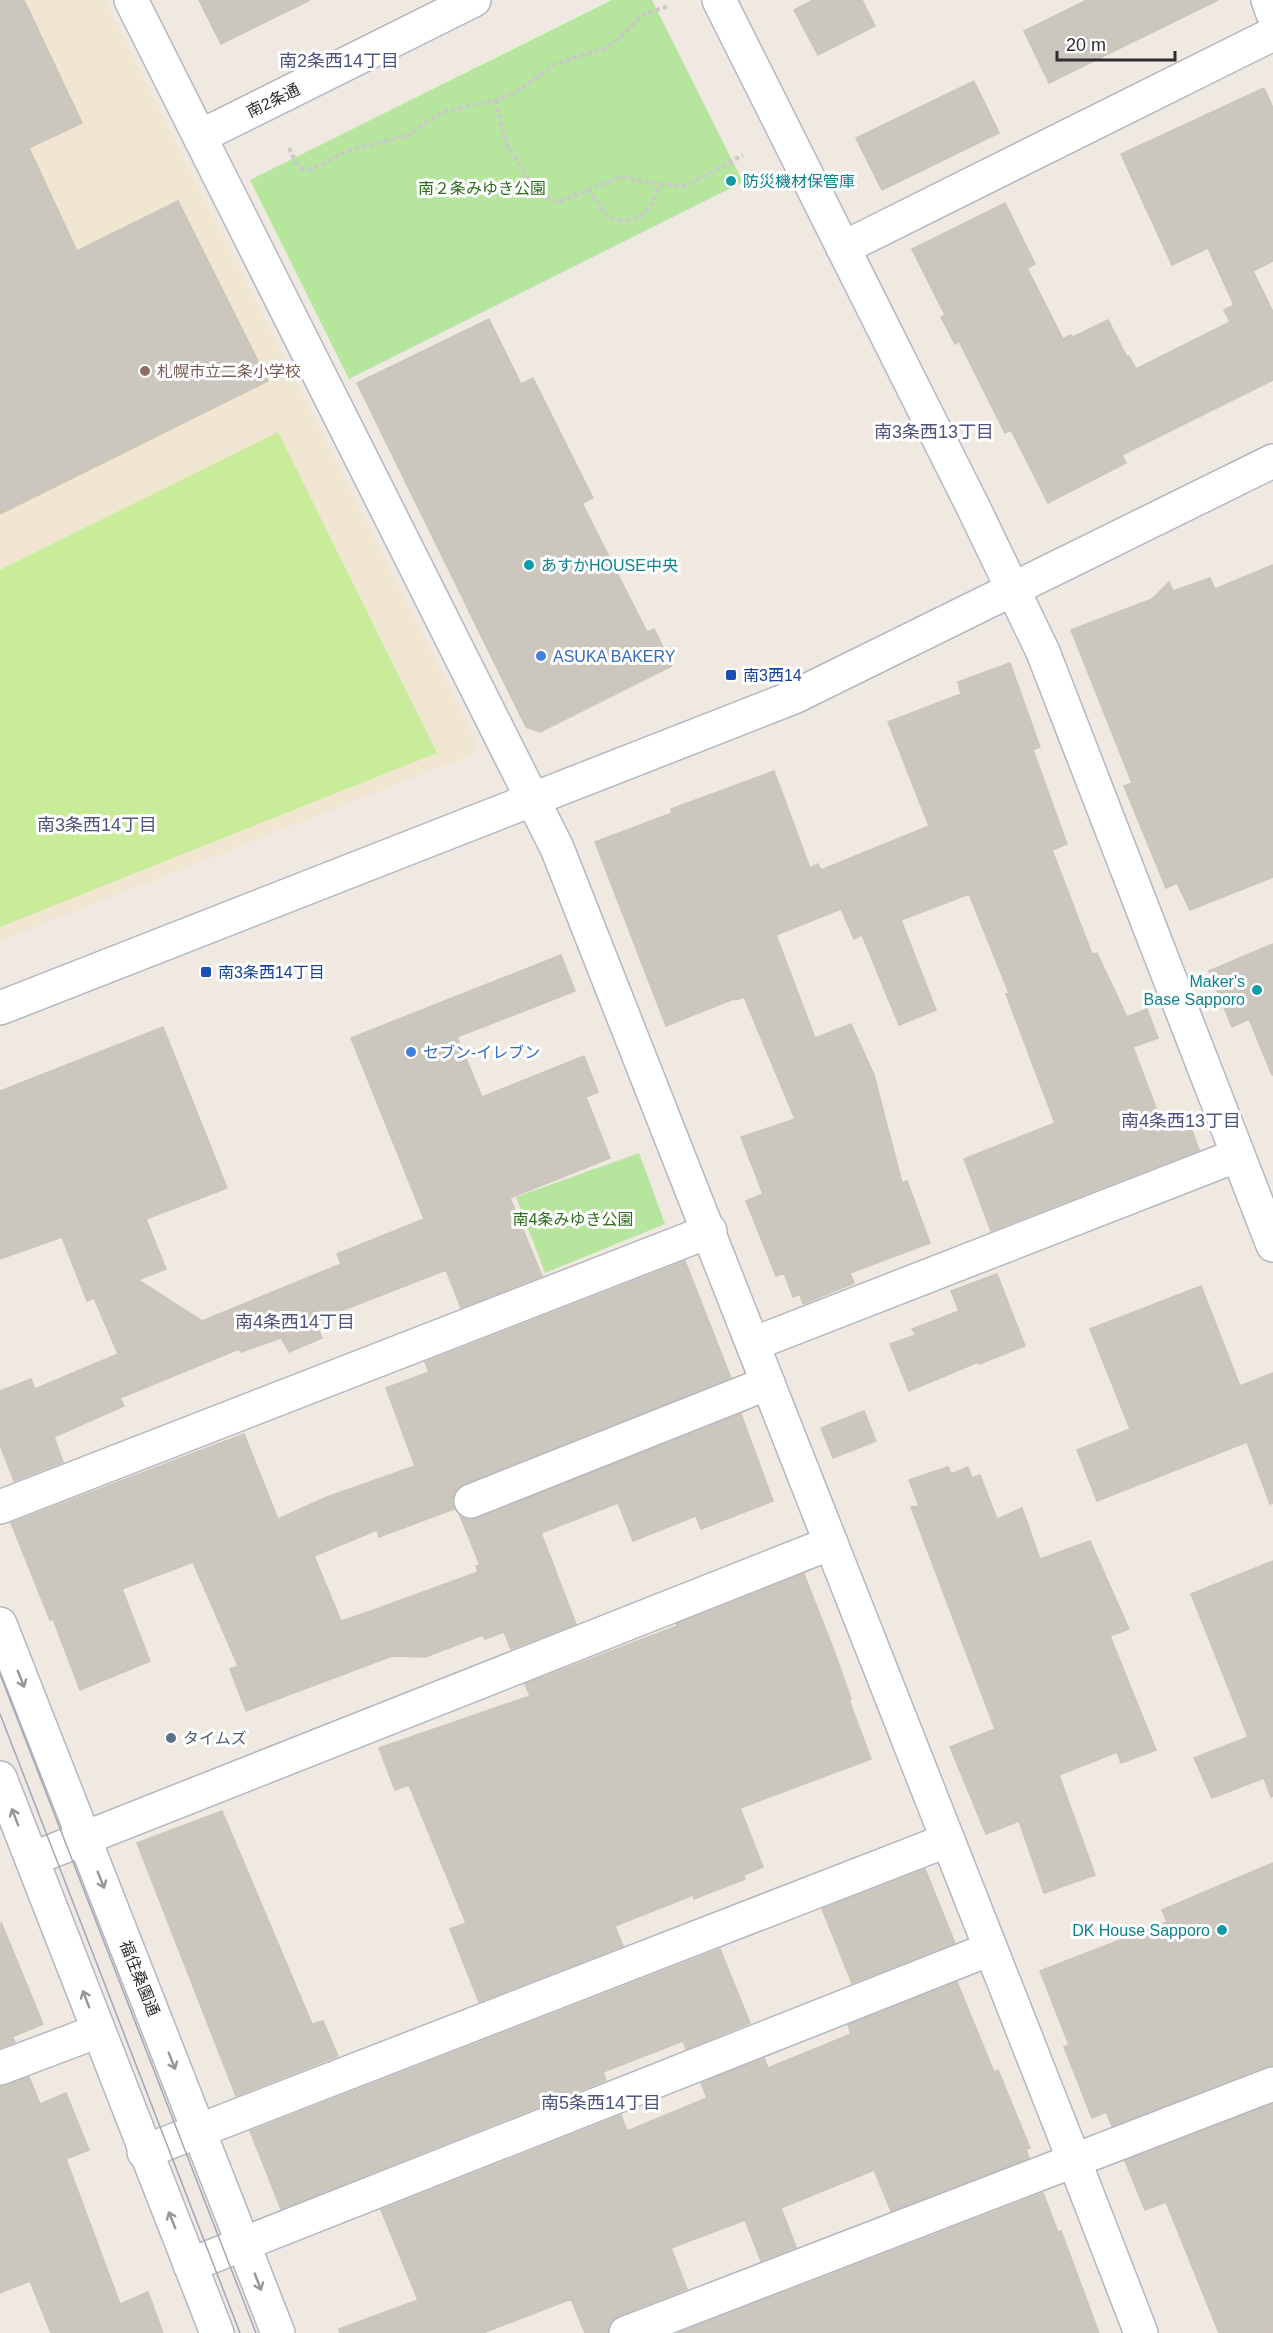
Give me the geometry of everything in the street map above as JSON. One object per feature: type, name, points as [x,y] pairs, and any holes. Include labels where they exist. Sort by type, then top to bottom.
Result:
[{"type":"street","points":[[131,0],[558,848],[1141,2333]]},
{"type":"street","name":"南2条通","points":[[201,136],[474,0]]},
{"type":"street","points":[[719,0],[1043,652],[1273,1245]]},
{"type":"street","points":[[1268,0],[1273,14]]},
{"type":"street","points":[[843,248],[1273,34]]},
{"type":"street","points":[[0,1008],[794,697],[1273,461]]},
{"type":"street","points":[[753,1344],[1238,1155]]},
{"type":"street","points":[[0,1507],[710,1231]]},
{"type":"street","points":[[471,1501],[768,1383]]},
{"type":"street","points":[[32,1859],[831,1543]]},
{"type":"street","name":"福住桑園通","points":[[0,1624],[278,2333]]},
{"type":"street","points":[[0,1778],[144,2152],[217,2333]]},
{"type":"street","points":[[144,2152],[948,1840]]},
{"type":"street","points":[[190,2265],[990,1949]]},
{"type":"street","points":[[0,2068],[98,2031]]},
{"type":"street","points":[[626,2333],[1273,2084]]},
{"type":"path","points":[[289,148],[300,168],[310,171],[348,151],[409,135],[443,112],[495,100],[520,90],[555,64],[606,48],[644,14],[669,6]]},
{"type":"path","points":[[495,100],[506,143],[542,196],[558,202],[621,177],[685,186],[743,155]]},
{"type":"path","points":[[588,189],[609,218],[621,221],[635,219],[646,213],[654,202],[658,184]]},
{"type":"shaded area","name":"札幌市立二条小学校","points":[[0,0],[104,0],[477,742],[471,755],[0,941]]},
{"type":"green space","name":"南２条みゆき公園","points":[[612,0],[652,0],[743,182],[349,379],[250,180]]},
{"type":"green space","points":[[278,432],[437,753],[0,927],[0,570]]},
{"type":"green space","name":"南4条みゆき公園","points":[[639,1153],[665,1224],[545,1273],[516,1197]]},
{"type":"building","points":[[0,0],[24,0],[82,123],[29,148],[77,251],[178,201],[268,381],[0,514]]},
{"type":"building","points":[[199,0],[310,0],[221,44]]},
{"type":"building","points":[[813,0],[862,0],[875,26],[818,55],[794,10]]},
{"type":"building","points":[[1087,0],[1218,0],[1049,83],[1024,31]]},
{"type":"building","points":[[974,81],[999,133],[882,190],[856,138]]},
{"type":"building","points":[[1264,88],[1273,108],[1273,261],[1253,271],[1273,312],[1273,380],[1122,455],[1126,463],[1048,503],[1011,430],[1005,433],[959,341],[955,344],[941,317],[945,315],[912,249],[1005,203],[1035,264],[1027,268],[1063,339],[1071,335],[1073,337],[1108,320],[1127,357],[1129,356],[1136,369],[1230,322],[1224,310],[1234,305],[1208,248],[1172,265],[1121,154]]},
{"type":"building","name":"あすかHOUSE中央","points":[[489,319],[521,384],[533,378],[593,498],[582,503],[647,632],[654,629],[672,666],[540,732],[526,727],[357,383]]},
{"type":"building","points":[[1273,565],[1273,877],[1190,910],[1177,883],[1166,888],[1124,786],[1132,783],[1071,630],[1152,599],[1169,582],[1173,591],[1210,578],[1215,589]]},
{"type":"building","points":[[1010,663],[1040,747],[1033,750],[1067,844],[1052,850],[1092,954],[1097,953],[1127,1017],[1147,1009],[1158,1038],[1133,1047],[1159,1116],[1165,1114],[1170,1126],[1188,1119],[1199,1150],[991,1231],[964,1159],[1055,1123],[1006,994],[1009,993],[969,894],[901,920],[936,1010],[899,1025],[862,935],[854,939],[841,909],[776,935],[815,1038],[851,1024],[874,1075],[902,1183],[907,1181],[930,1243],[850,1273],[854,1283],[803,1304],[800,1294],[793,1297],[784,1273],[776,1276],[746,1201],[763,1194],[741,1137],[795,1119],[744,997],[736,1000],[736,998],[666,1026],[595,842],[672,813],[671,809],[774,771],[810,868],[818,864],[821,870],[929,826],[888,722],[961,694],[958,682]]},
{"type":"building","points":[[1273,944],[1272,1075],[1249,1019],[1232,1027],[1209,971]]},
{"type":"building","points":[[561,955],[575,991],[457,1037],[482,1097],[584,1056],[598,1092],[586,1097],[610,1158],[510,1198],[542,1276],[461,1308],[446,1270],[315,1321],[322,1338],[289,1352],[281,1338],[241,1352],[239,1349],[120,1398],[124,1406],[54,1437],[63,1462],[14,1481],[0,1445],[0,1391],[31,1379],[35,1389],[118,1354],[94,1298],[87,1301],[62,1237],[0,1259],[0,1091],[163,1027],[227,1188],[146,1219],[166,1269],[138,1280],[202,1321],[341,1264],[337,1254],[424,1219],[351,1038]]},
{"type":"building","points":[[685,1261],[731,1378],[464,1484],[457,1489],[453,1498],[454,1509],[379,1537],[377,1530],[314,1556],[341,1621],[478,1572],[476,1566],[480,1565],[460,1516],[469,1520],[478,1518],[741,1414],[773,1501],[701,1529],[696,1516],[633,1541],[618,1503],[541,1533],[576,1624],[511,1649],[504,1632],[485,1639],[483,1635],[425,1657],[392,1656],[246,1711],[230,1669],[238,1666],[193,1562],[122,1589],[150,1661],[80,1690],[53,1619],[50,1620],[11,1523],[244,1434],[278,1519],[327,1497],[415,1466],[386,1388],[429,1372],[425,1362]]},
{"type":"building","points":[[997,1274],[1025,1346],[979,1364],[978,1362],[909,1391],[890,1344],[916,1335],[912,1329],[959,1311],[951,1291]]},
{"type":"building","points":[[1201,1286],[1240,1386],[1273,1373],[1273,1503],[1270,1504],[1247,1442],[1097,1501],[1077,1450],[1130,1429],[1090,1329]]},
{"type":"building","points":[[864,1411],[876,1441],[833,1458],[821,1428]]},
{"type":"building","points":[[948,1467],[951,1474],[968,1467],[972,1478],[980,1475],[997,1519],[1022,1508],[1040,1559],[1090,1541],[1129,1629],[1110,1636],[1156,1750],[1121,1763],[1117,1752],[1059,1775],[1095,1875],[1044,1893],[1019,1821],[986,1834],[950,1747],[995,1729],[911,1507],[919,1506],[909,1480]]},
{"type":"building","points":[[1273,1561],[1273,1796],[1271,1797],[1264,1778],[1212,1798],[1194,1758],[1248,1737],[1191,1594]]},
{"type":"building","points":[[804,1574],[836,1656],[851,1699],[849,1700],[871,1759],[740,1808],[763,1867],[744,1875],[745,1879],[694,1899],[693,1895],[615,1926],[623,1946],[479,2002],[450,1929],[466,1923],[409,1785],[395,1790],[379,1748],[530,1696],[525,1684]]},
{"type":"building","points":[[222,1811],[312,2024],[323,2021],[338,2056],[236,2096],[137,1843]]},
{"type":"building","points":[[1273,1863],[1273,2066],[1112,2126],[1106,2112],[1092,2118],[1064,2047],[1069,2045],[1040,1971],[1167,1922],[1162,1910]]},
{"type":"building","points":[[925,1869],[955,1943],[852,1983],[822,1909]]},
{"type":"building","points":[[1,1922],[43,2024],[12,2037],[15,2042],[0,2048]]},
{"type":"building","points":[[720,1949],[750,2023],[686,2049],[683,2041],[603,2072],[606,2080],[281,2209],[250,2131]]},
{"type":"building","points":[[957,1982],[994,2072],[998,2070],[1030,2148],[1026,2149],[1029,2158],[891,2211],[874,2170],[781,2208],[796,2247],[761,2261],[745,2220],[671,2248],[687,2289],[619,2316],[611,2322],[608,2333],[585,2333],[571,2299],[483,2333],[340,2333],[339,2329],[418,2300],[381,2210],[621,2115],[627,2131],[707,2098],[701,2083],[764,2058],[768,2068],[851,2034],[848,2025]]},
{"type":"building","points":[[29,2077],[40,2104],[66,2093],[89,2150],[66,2159],[120,2304],[148,2292],[163,2333],[51,2333],[30,2281],[0,2293],[0,2086]]},
{"type":"building","points":[[1273,2104],[1273,2333],[1219,2333],[1166,2202],[1145,2210],[1125,2161]]},
{"type":"building","points":[[1043,2193],[1058,2232],[1061,2231],[1099,2333],[678,2333]]},
{"type":"tram line","points":[[0,1674],[256,2333]]},
{"type":"tram line","points":[[0,1714],[240,2333]]},
{"type":"place","name":"防災機材保管庫","points":[[731,181]]},
{"type":"place","name":"札幌市立二条小学校","points":[[145,371]]},
{"type":"place","name":"あすかHOUSE中央","points":[[529,565]]},
{"type":"place","name":"ASUKA BAKERY","points":[[541,656]]},
{"type":"place","name":"南3西14","points":[[731,675]]},
{"type":"place","name":"南3条西14丁目","points":[[206,972]]},
{"type":"place","name":"Maker's Base Sapporo","points":[[1257,990]]},
{"type":"place","name":"セブン-イレブン","points":[[411,1052]]},
{"type":"place","name":"タイムズ","points":[[171,1738]]},
{"type":"place","name":"DK House Sapporo","points":[[1222,1930]]},
{"type":"district","name":"南2条西14丁目","points":[[339,61]]},
{"type":"district","name":"南3条西13丁目","points":[[934,432]]},
{"type":"district","name":"南3条西14丁目","points":[[97,825]]},
{"type":"district","name":"南4条西13丁目","points":[[1181,1121]]},
{"type":"district","name":"南4条西14丁目","points":[[295,1322]]},
{"type":"district","name":"南5条西14丁目","points":[[601,2103]]}]
